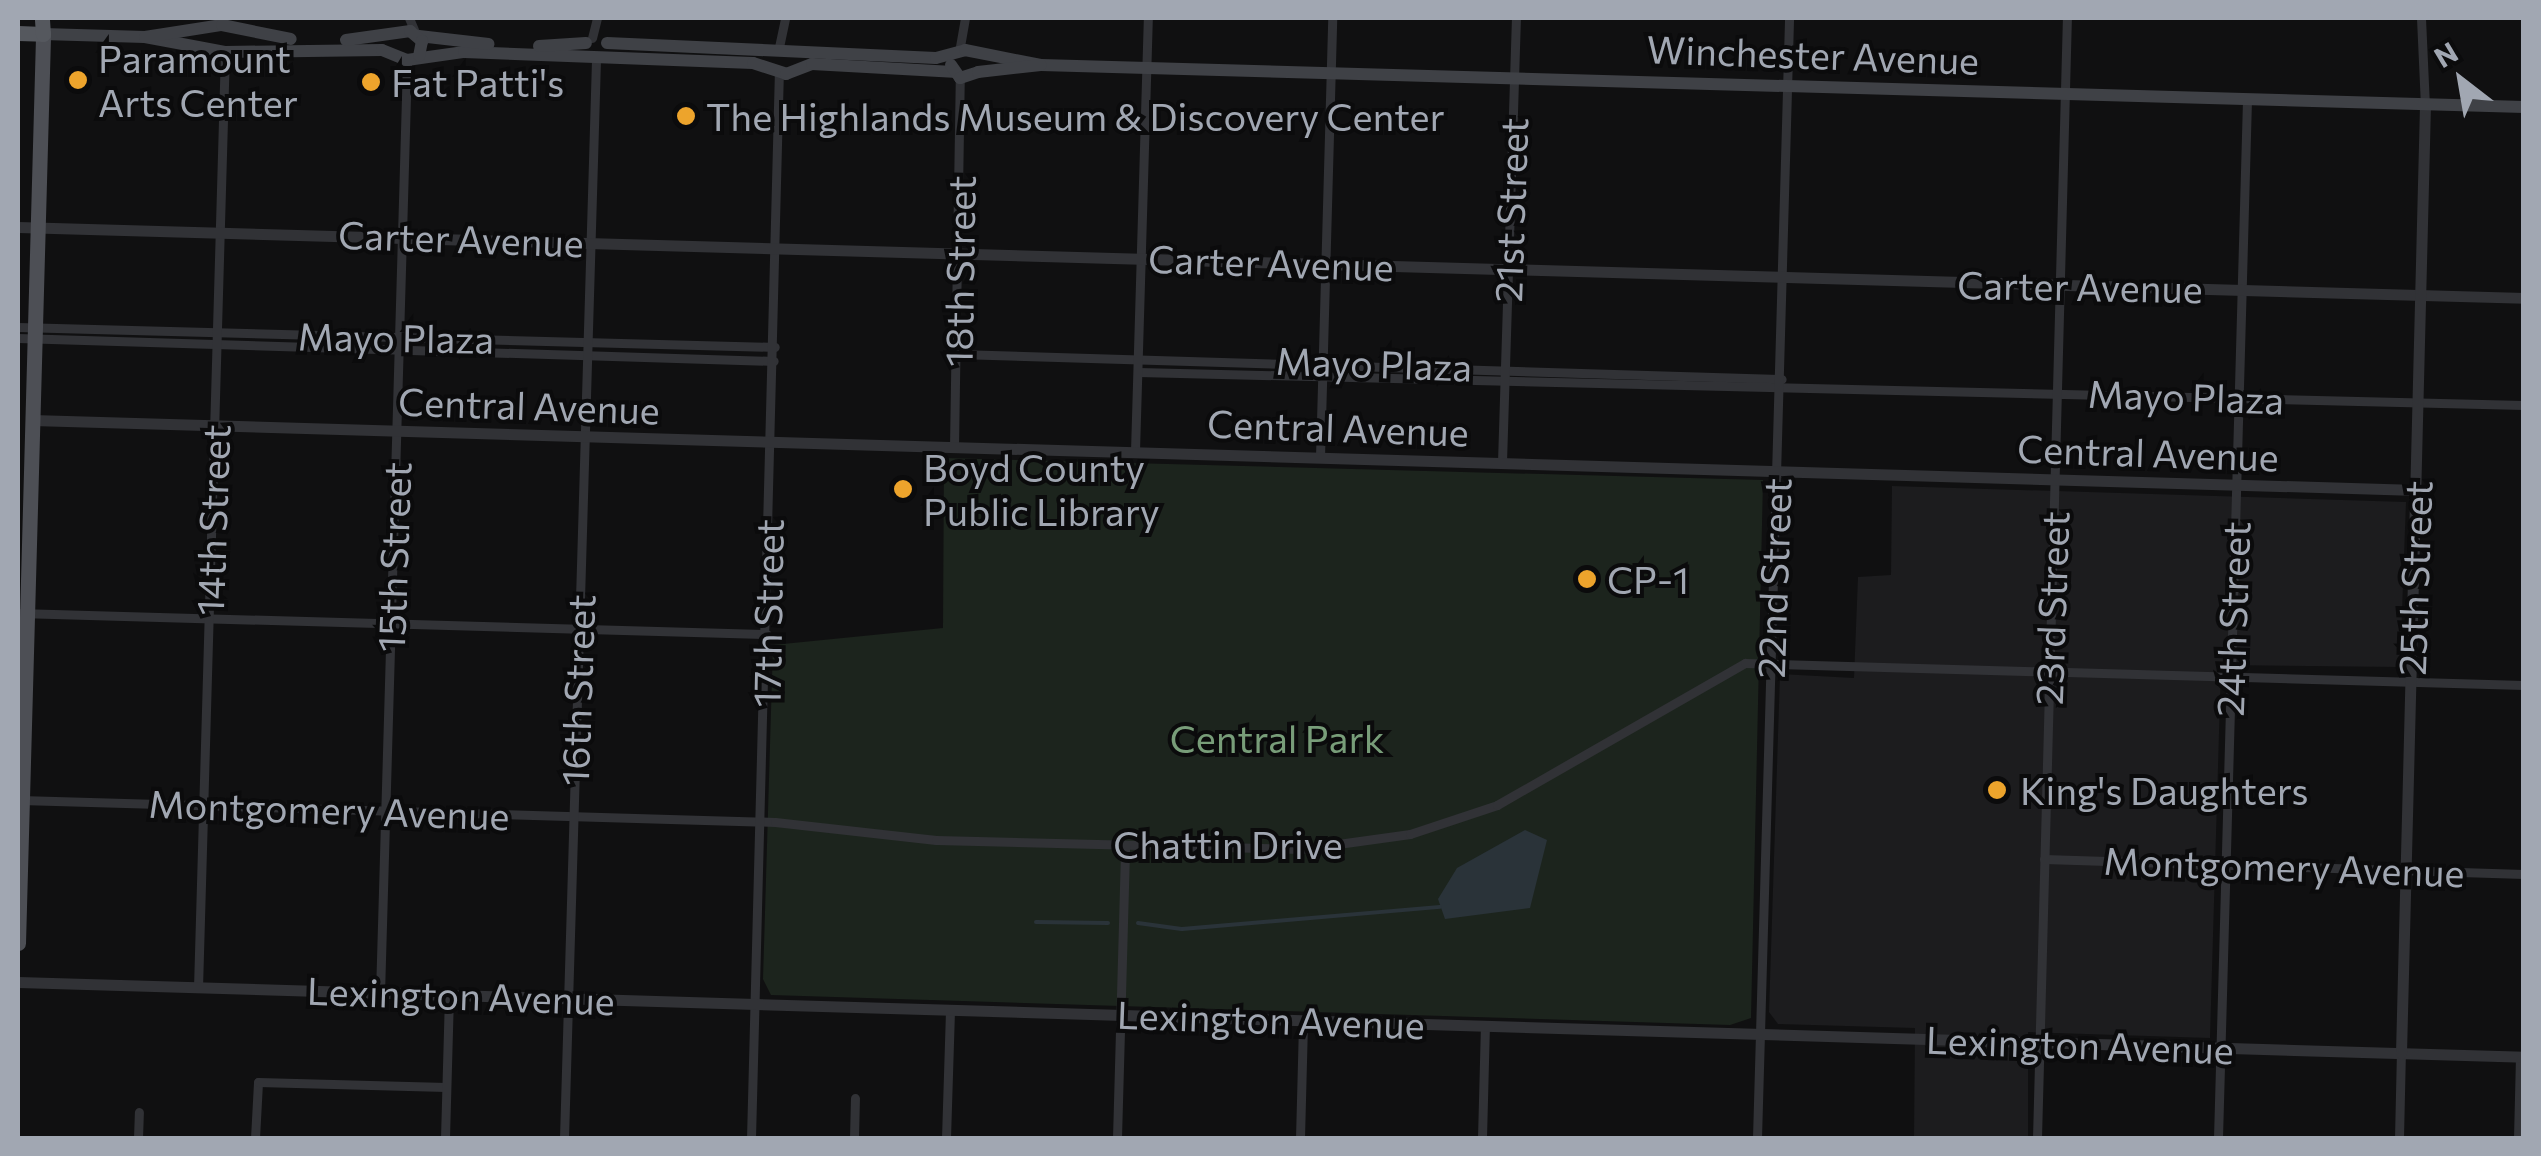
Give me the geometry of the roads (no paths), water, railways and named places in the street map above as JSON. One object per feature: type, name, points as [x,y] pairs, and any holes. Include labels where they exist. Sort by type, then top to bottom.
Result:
[{"type":"highway","name":"Winchester Avenue","points":[[18,33],[42,26]]},
{"type":"main road","name":"Winchester Avenue","points":[[144,37],[225,25],[324,40],[398,33],[965,65],[2524,107]]},
{"type":"main road","points":[[224,49],[225,25]]},
{"type":"main road","points":[[224,49],[225,25]]},
{"type":"main road","name":"Winchester Avenue","points":[[42,26],[224,49],[407,57],[596,43]]},
{"type":"main road","points":[[18,944],[26,332],[38,228],[42,26]]},
{"type":"main road","points":[[398,33],[407,57]]},
{"type":"main road","points":[[407,57],[417,34]]},
{"type":"street","points":[[398,33],[408,18],[417,34]]},
{"type":"street","name":"17th Street","points":[[751,1138],[785,18]]},
{"type":"street","name":"18th Street","points":[[954,447],[966,18]]},
{"type":"street","points":[[1135,451],[1148,18]]},
{"type":"street","points":[[1320,457],[1332,18]]},
{"type":"street","name":"21st Street","points":[[1502,462],[1516,18]]},
{"type":"street","name":"22nd Street","points":[[1757,1138],[1776,471],[1783,384],[1789,18]]},
{"type":"street","name":"23rd Street","points":[[2037,1138],[2067,18]]},
{"type":"street","name":"25th Street","points":[[2399,1138],[2423,296],[2426,104],[2422,18]]},
{"type":"street","name":"16th Street","points":[[564,1138],[586,242],[596,43]]},
{"type":"street","name":"14th Street","points":[[198,988],[222,231],[224,49]]},
{"type":"street","name":"15th Street","points":[[380,994],[407,57]]},
{"type":"street","name":"24th Street","points":[[2218,1138],[2247,100]]},
{"type":"street","name":"Carter Avenue","points":[[18,227],[2524,298]]},
{"type":"street","name":"Mayo Plaza","points":[[26,332],[218,333],[775,348]]},
{"type":"street","name":"Mayo Plaza","points":[[26,332],[217,344],[774,361]]},
{"type":"street","name":"Mayo Plaza","points":[[957,354],[1504,367],[1783,384]]},
{"type":"street","name":"Mayo Plaza","points":[[1138,372],[1504,383],[1783,384],[2524,405]]},
{"type":"street","name":"Central Avenue","points":[[25,420],[2418,490]]},
{"type":"street","points":[[22,613],[767,634]]},
{"type":"street","name":"Chattin Drive","points":[[761,822],[1125,845],[1302,849],[1444,824],[1566,771],[1729,666],[1770,663],[2524,685]]},
{"type":"street","name":"Montgomery Avenue","points":[[19,800],[761,822]]},
{"type":"street","points":[[1117,1138],[1125,845]]},
{"type":"street","name":"Montgomery Avenue","points":[[2044,858],[2524,874]]},
{"type":"street","name":"Lexington Avenue","points":[[18,982],[2522,1057]]},
{"type":"street","points":[[445,1138],[450,996]]},
{"type":"street","points":[[946,1138],[950,1009]]},
{"type":"street","points":[[1300,1138],[1303,1021]]},
{"type":"street","points":[[1482,1138],[1485,1026]]},
{"type":"street","points":[[2520,1138],[2522,1057]]},
{"type":"street","points":[[256,1138],[258,1082],[446,1087]]},
{"type":"street","points":[[854,1138],[855,1098]]},
{"type":"street","points":[[138,1138],[140,1112]]},
{"type":"waterway","points":[[1138,923],[1182,929],[1440,907]]},
{"type":"waterway","points":[[1036,922],[1108,923]]},
{"type":"place","name":"Paramount Arts Center","points":[[78,80]]},
{"type":"place","name":"Fat Patti's","points":[[371,82]]},
{"type":"place","name":"The Highlands Museum & Discovery Center","points":[[686,116]]},
{"type":"place","name":"Boyd County Public Library","points":[[903,489]]},
{"type":"place","name":"CP-1","points":[[1587,579]]},
{"type":"place","name":"King's Daughters","points":[[1997,790]]},
{"type":"park label","name":"Central Park","points":[[1277,738]]}]
